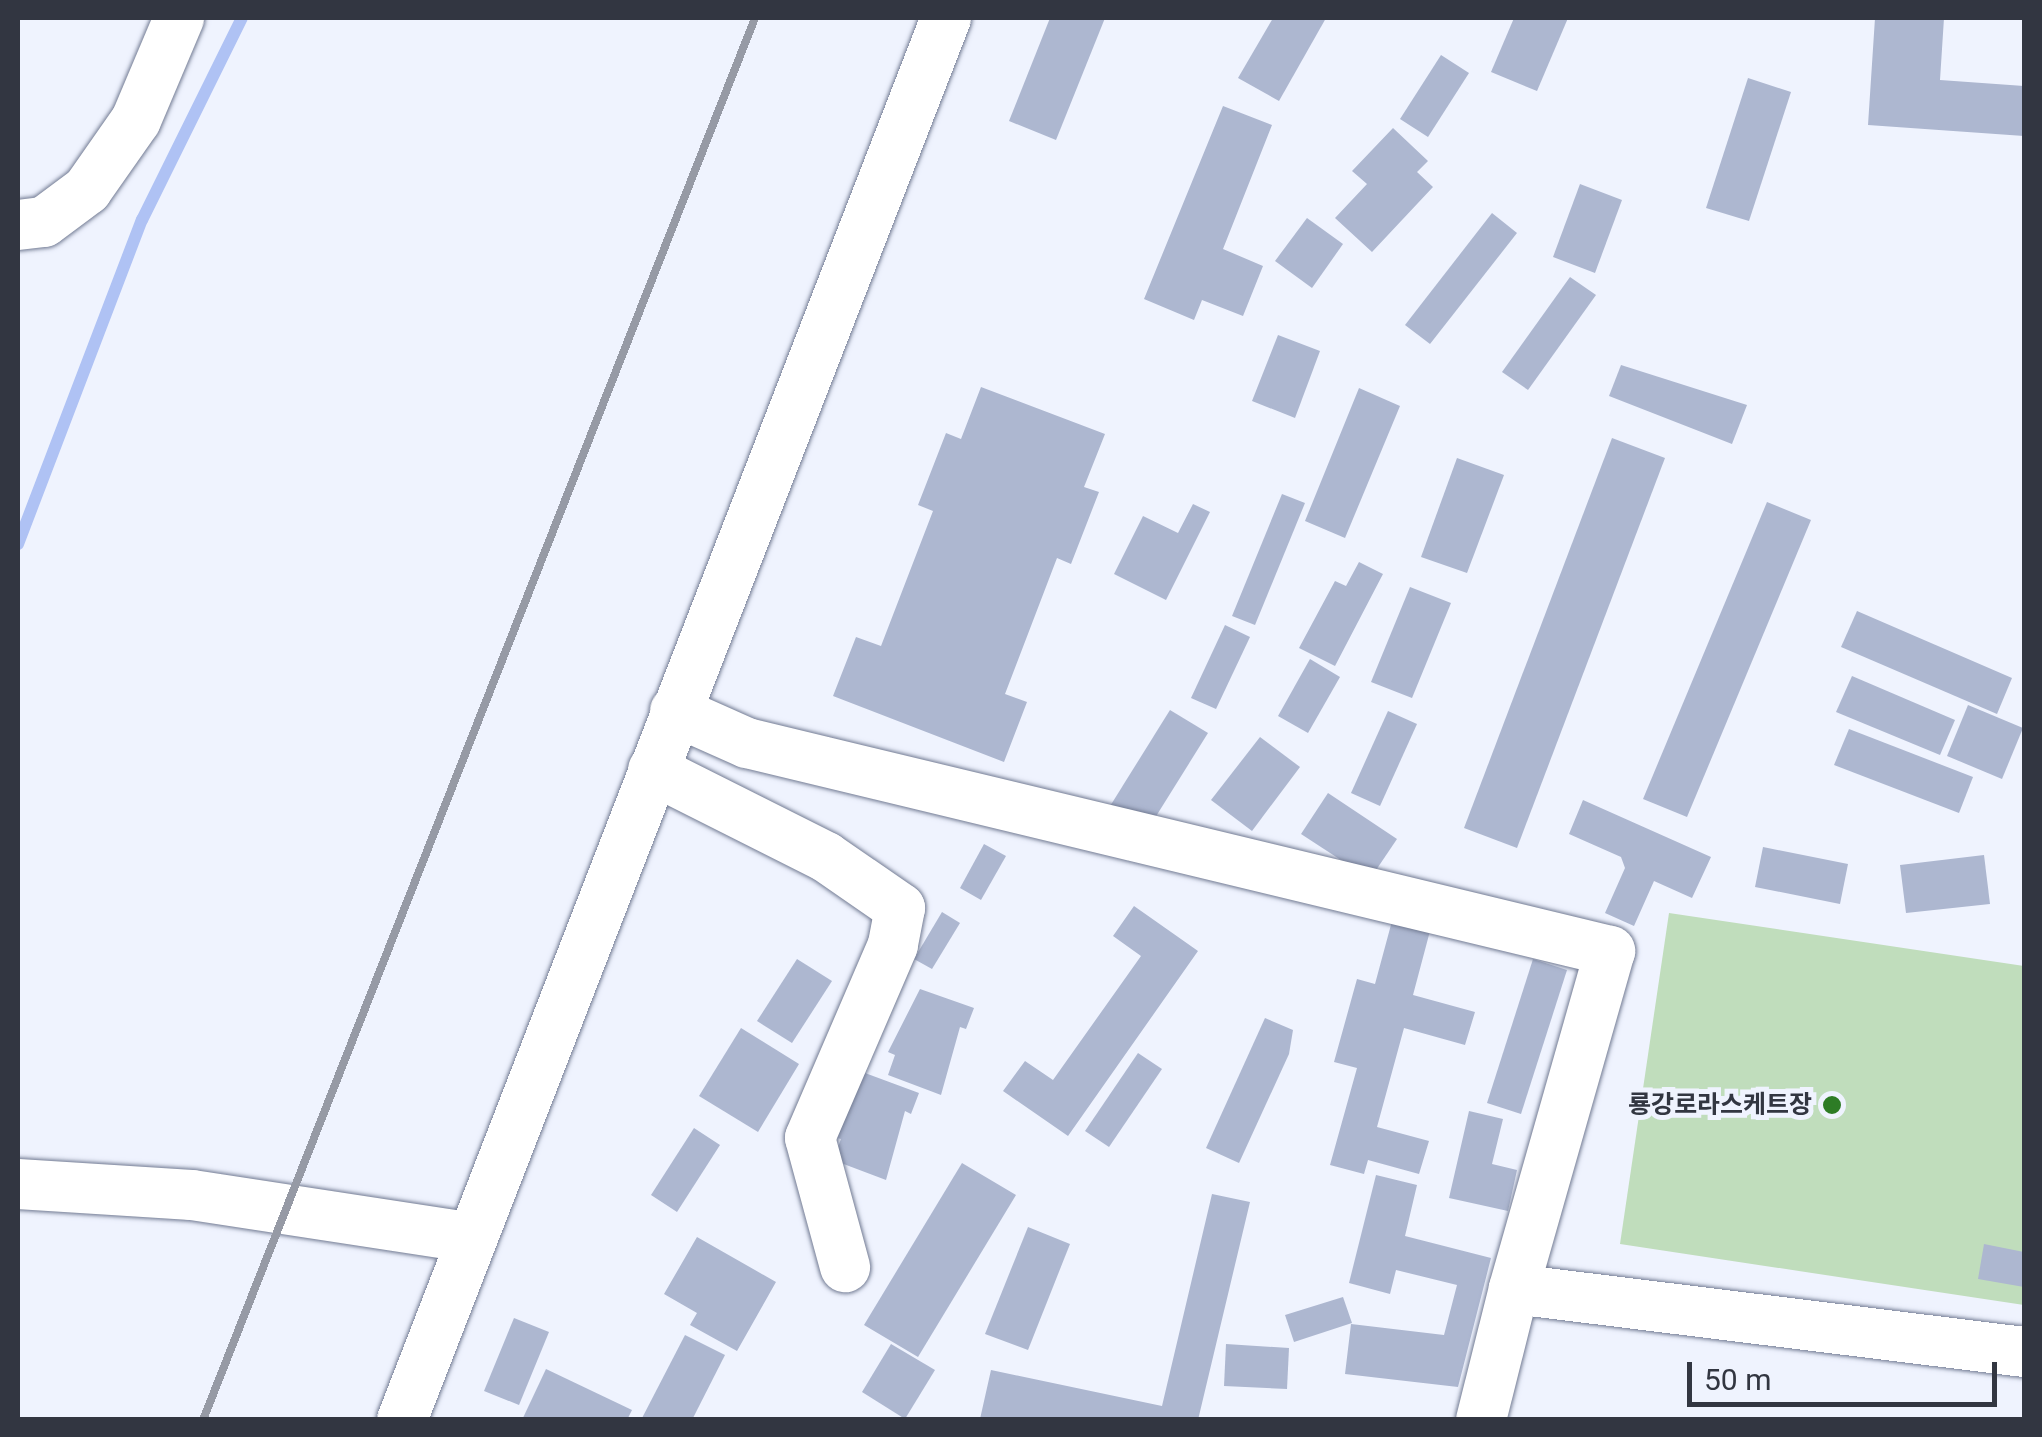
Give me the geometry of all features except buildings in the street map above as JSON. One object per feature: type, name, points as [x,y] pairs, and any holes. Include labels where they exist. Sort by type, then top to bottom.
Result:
[{"type":"street","points":[[18,224],[44,222],[87,190],[136,120],[179,18]]},
{"type":"street","points":[[402,1420],[946,18]]},
{"type":"street","points":[[675,710],[747,744],[1610,951],[1481,1420]]},
{"type":"street","points":[[653,770],[826,857],[900,908],[892,946],[810,1138],[845,1268]]},
{"type":"street","points":[[18,1184],[192,1195],[472,1238]]},
{"type":"street","points":[[1514,1289],[2024,1352]]},
{"type":"green space","name":"룡강로라스케트장","points":[[1669,913],[2024,966],[2024,1305],[1620,1244]]},
{"type":"waterway","points":[[18,544],[142,220],[242,18]]},
{"type":"railway","points":[[203,1420],[755,18]]},
{"type":"place","name":"룡강로라스케트장","points":[[1832,1105]]}]
